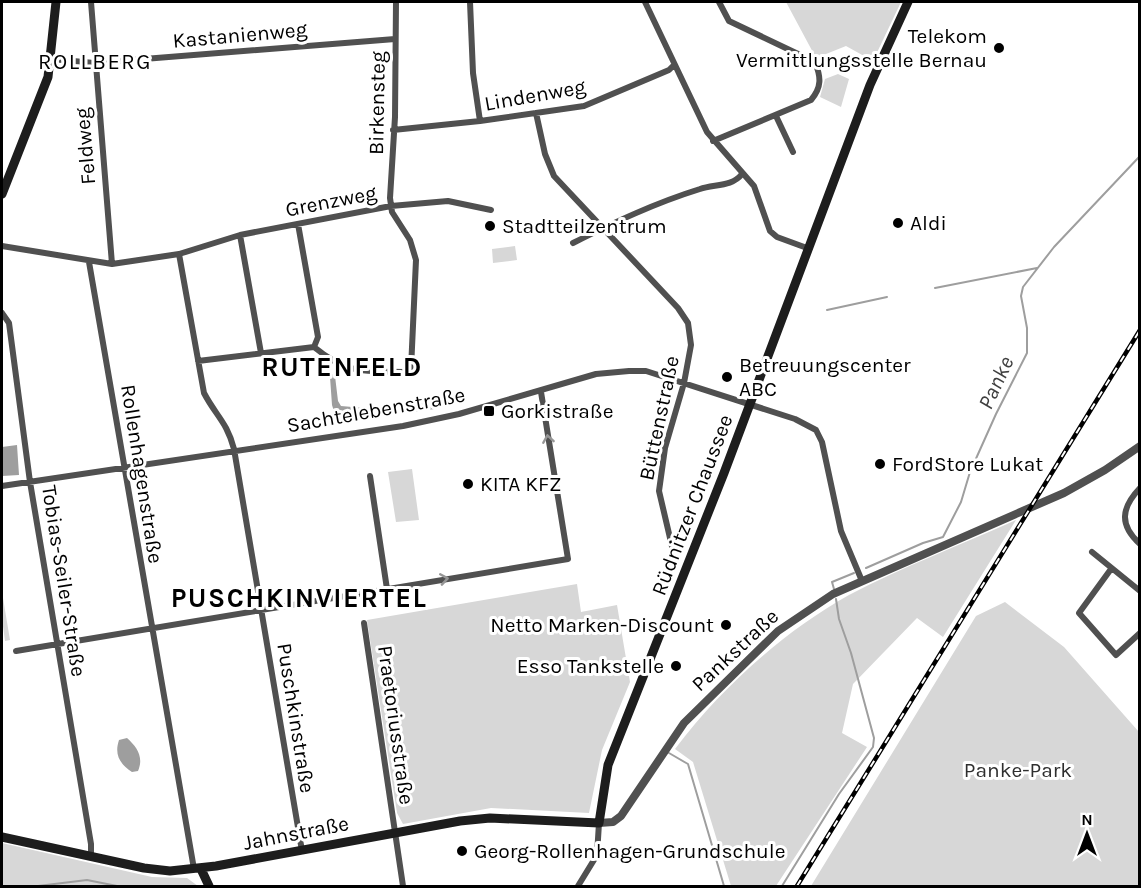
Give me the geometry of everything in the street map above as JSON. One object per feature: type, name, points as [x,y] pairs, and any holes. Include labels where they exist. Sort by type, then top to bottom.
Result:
[{"type":"main road","points":[[2,194],[45,86],[52,59],[56,2]]},
{"type":"main road","name":"Rüdnitzer Chaussee","points":[[599,823],[608,765],[750,404],[870,85],[908,2]]},
{"type":"main road","name":"Jahnstraße","points":[[2,837],[151,870],[197,869],[395,832],[490,818],[599,823]]},
{"type":"main road","points":[[197,869],[209,886]]},
{"type":"street","name":"Feldweg","points":[[90,2],[112,264]]},
{"type":"street","name":"Birkensteg","points":[[391,206],[396,2]]},
{"type":"street","points":[[470,2],[473,73],[480,121]]},
{"type":"street","points":[[645,2],[713,141],[754,186],[773,234],[807,248]]},
{"type":"street","points":[[713,141],[811,100],[821,78],[815,62],[729,21],[719,2]]},
{"type":"street","name":"Kastanienweg","points":[[52,59],[94,63],[395,39]]},
{"type":"street","name":"Lindenweg","points":[[393,129],[480,121],[584,106],[674,65]]},
{"type":"street","name":"Büttenstraße","points":[[536,113],[549,166],[566,190],[678,308],[688,323],[691,345],[684,383],[665,448],[659,490],[674,555]]},
{"type":"street","points":[[776,116],[793,152]]},
{"type":"street","points":[[573,243],[655,204],[703,188],[738,180],[742,174]]},
{"type":"street","name":"Grenzweg","points":[[112,264],[179,254],[240,236],[391,206],[448,201],[491,210]]},
{"type":"street","points":[[179,254],[198,361],[314,347],[332,362],[354,370],[407,372],[411,369],[416,260],[410,240],[396,220],[391,206]]},
{"type":"street","points":[[298,224],[318,337],[314,347]]},
{"type":"street","points":[[240,236],[261,353]]},
{"type":"street","points":[[2,246],[112,264]]},
{"type":"street","name":"Rollenhagenstraße","points":[[89,262],[190,850],[197,869]]},
{"type":"street","name":"Tobias-Seiler-Straße","points":[[2,313],[9,323],[30,482],[91,844],[91,857]]},
{"type":"street","name":"Puschkinstraße","points":[[198,361],[204,393],[211,406],[225,422],[234,449],[302,851]]},
{"type":"street","name":"Sachtelebenstraße","points":[[2,486],[234,449],[420,423],[541,392],[580,378],[617,371],[646,371],[806,423],[816,430],[822,442],[841,531],[862,581]]},
{"type":"street","points":[[16,651],[567,559],[541,392]]},
{"type":"street","name":"Pankstraße","points":[[599,823],[614,822],[621,816],[684,723],[764,644],[825,600],[862,581],[1037,505],[1138,451]]},
{"type":"street","points":[[370,476],[387,589]]},
{"type":"street","points":[[1140,488],[1126,506],[1124,519],[1125,527],[1140,544]]},
{"type":"street","points":[[1092,552],[1111,569],[1120,572],[1140,591]]},
{"type":"street","points":[[1111,569],[1079,613],[1116,655],[1140,633]]},
{"type":"street","name":"Praetoriusstraße","points":[[364,623],[403,886]]},
{"type":"street","points":[[578,886],[597,855],[599,823]]},
{"type":"green space","points":[[786,2],[901,2],[873,61],[846,46],[816,58]]},
{"type":"green space","points":[[838,74],[849,79],[841,107],[820,97],[825,79]]},
{"type":"green space","points":[[515,246],[517,260],[493,263],[492,249]]},
{"type":"green space","points":[[412,469],[419,520],[396,522],[388,472]]},
{"type":"green space","points":[[1016,520],[943,637],[917,618],[853,684],[842,733],[867,747],[776,886],[731,886],[693,762],[675,749],[712,704],[733,683],[800,626],[849,595]]},
{"type":"green space","points":[[577,584],[581,612],[617,605],[630,682],[602,750],[589,813],[491,808],[403,824],[397,813],[367,620]]},
{"type":"green space","points":[[2,592],[10,640],[5,641],[2,619]]},
{"type":"green space","name":"Panke-Park","points":[[1005,602],[1064,647],[1139,732],[1139,886],[811,886],[976,616]]},
{"type":"green space","points":[[2,843],[152,877],[187,878],[198,886],[2,886]]},
{"type":"shaded area","points":[[332,374],[335,376],[338,401],[341,406],[364,408],[427,403],[435,404],[435,409],[337,421],[332,405],[330,377]]},
{"type":"shaded area","points":[[17,445],[19,475],[2,476],[2,447]]},
{"type":"shaded area","points":[[127,738],[134,745],[140,757],[138,771],[132,772],[128,769],[118,755],[119,740]]},
{"type":"waterway","name":"Panke","points":[[866,568],[923,543],[943,537],[961,502],[970,472],[996,414],[1027,353],[1027,328],[1021,296],[1023,287],[1054,247],[1140,156]]},
{"type":"waterway","points":[[935,288],[1037,268]]},
{"type":"waterway","points":[[827,310],[887,297]]},
{"type":"waterway","name":"Panke","points":[[834,589],[832,582],[854,573]]},
{"type":"waterway","name":"Panke","points":[[782,886],[839,794],[873,747],[874,738],[851,653],[839,619],[836,599]]},
{"type":"waterway","points":[[669,753],[688,764],[724,886]]},
{"type":"waterway","points":[[38,886],[87,880],[117,886]]},
{"type":"railway","points":[[797,886],[1140,330]]},
{"type":"place","name":"Telekom Vermittlungsstelle Bernau","points":[[999,48]]},
{"type":"place","name":"Aldi","points":[[898,223]]},
{"type":"place","name":"Stadtteilzentrum","points":[[490,226]]},
{"type":"place","name":"Betreuungscenter ABC","points":[[727,377]]},
{"type":"place","name":"Gorkistraße","points":[[489,411]]},
{"type":"place","name":"FordStore Lukat","points":[[880,464]]},
{"type":"place","name":"KITA KFZ","points":[[468,484]]},
{"type":"place","name":"Netto Marken-Discount","points":[[726,625]]},
{"type":"place","name":"Esso Tankstelle","points":[[676,666]]},
{"type":"place","name":"Georg-Rollenhagen-Grundschule","points":[[462,851]]},
{"type":"district","name":"ROLLBERG","points":[[95,62]]},
{"type":"district","name":"RUTENFELD","points":[[342,367]]},
{"type":"district","name":"PUSCHKINVIERTEL","points":[[299,598]]}]
